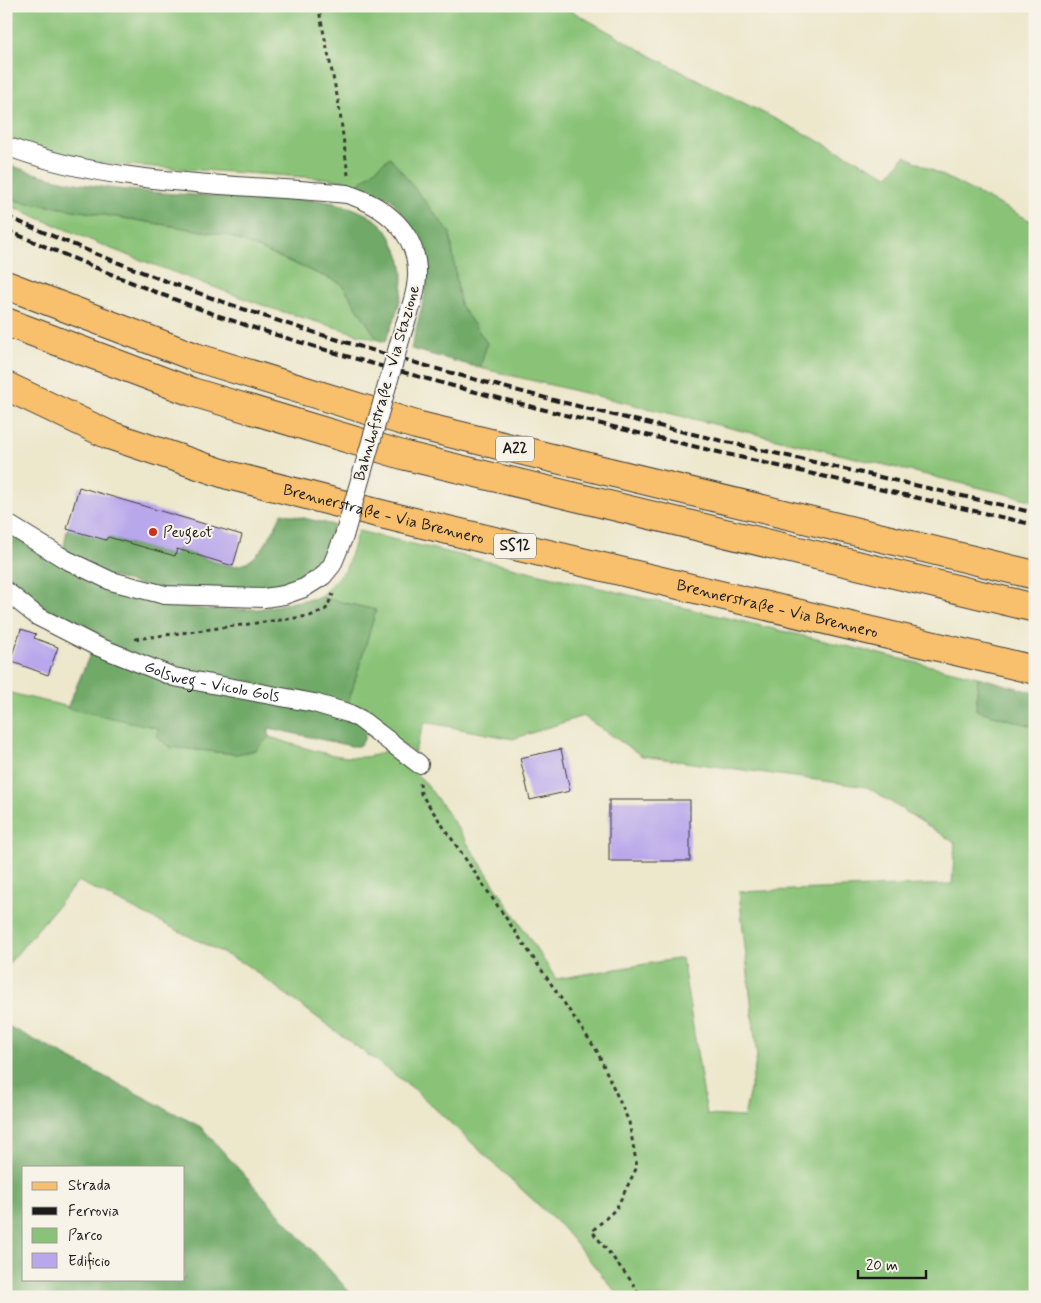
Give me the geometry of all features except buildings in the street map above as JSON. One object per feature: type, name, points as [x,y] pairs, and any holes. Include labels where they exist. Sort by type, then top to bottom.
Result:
[{"type":"main road","name":"A22","points":[[6,285],[195,357],[416,425],[1035,575]]},
{"type":"main road","name":"A22","points":[[6,322],[192,392],[406,456],[1035,608]]},
{"type":"main road","name":"Brennerstraße - Via Brennero","points":[[6,386],[108,435],[228,475],[385,515],[1035,670]]},
{"type":"street","name":"Bahnhofstraße - Via Stazione","points":[[6,146],[58,164],[131,176],[347,194],[367,200],[386,212],[403,230],[413,250],[417,276],[344,536],[332,565],[323,576],[304,588],[277,596],[165,595],[111,581],[65,559],[6,524]]},
{"type":"street","name":"Golsweg - Vicolo Gols","points":[[6,590],[37,616],[113,653],[174,677],[336,708],[360,719],[419,764]]},
{"type":"path","points":[[318,6],[339,105],[348,175],[347,194]]},
{"type":"path","points":[[113,653],[123,640],[310,616],[326,609],[333,598],[333,592],[323,576]]},
{"type":"path","points":[[419,764],[421,794],[597,1051],[629,1122],[637,1167],[616,1209],[592,1231],[632,1282],[640,1297]]},
{"type":"path","points":[[6,1295],[10,1297]]},
{"type":"green space","points":[[6,6],[563,6],[655,58],[888,176],[905,156],[1035,223],[1035,501],[480,368],[487,343],[460,305],[450,233],[390,157],[358,184],[333,179],[97,163],[51,151],[6,136]]},
{"type":"green space","points":[[390,157],[450,233],[460,305],[487,343],[480,368],[411,349],[425,294],[423,248],[414,229],[391,199],[358,184]]},
{"type":"green space","points":[[6,163],[60,180],[90,185],[184,194],[310,199],[344,205],[359,211],[377,221],[385,229],[399,255],[402,267],[402,292],[385,342],[378,340],[342,284],[227,235],[18,201],[6,194]]},
{"type":"green space","points":[[6,194],[18,201],[227,235],[342,284],[378,340],[270,308],[114,250],[6,204]]},
{"type":"green space","points":[[282,513],[334,525],[324,555],[316,565],[284,584],[260,590],[163,591],[109,576],[63,553],[67,529],[108,537],[175,556],[177,549],[214,562],[234,566],[251,560],[258,554]]},
{"type":"green space","points":[[358,531],[978,677],[976,710],[1035,727],[1035,1297],[620,1297],[562,1227],[414,1089],[245,964],[78,881],[6,967],[6,692],[158,728],[157,737],[170,747],[236,754],[256,750],[269,737],[313,750],[346,757],[375,755],[388,749],[424,781],[447,812],[556,979],[682,958],[707,1115],[744,1117],[757,1057],[739,892],[952,884],[955,843],[867,787],[642,756],[583,716],[513,739],[425,722],[414,753],[348,704],[376,610],[320,597],[346,569]]},
{"type":"green space","points":[[6,532],[108,588],[163,604],[209,610],[258,609],[320,597],[376,610],[348,704],[362,725],[365,736],[363,741],[359,746],[351,746],[269,728],[269,737],[256,750],[236,754],[170,747],[157,737],[158,728],[67,708],[94,645],[6,591]]},
{"type":"green space","points":[[978,677],[1035,693],[1035,727],[976,710]]},
{"type":"green space","points":[[6,1025],[201,1127],[354,1297],[6,1297]]},
{"type":"railway","points":[[6,216],[85,250],[206,296],[288,324],[416,363],[592,410],[1035,513]]},
{"type":"railway","points":[[6,230],[135,284],[201,309],[267,332],[362,361],[649,436],[1035,525]]},
{"type":"place","name":"Peugeot","points":[[153,532]]}]
